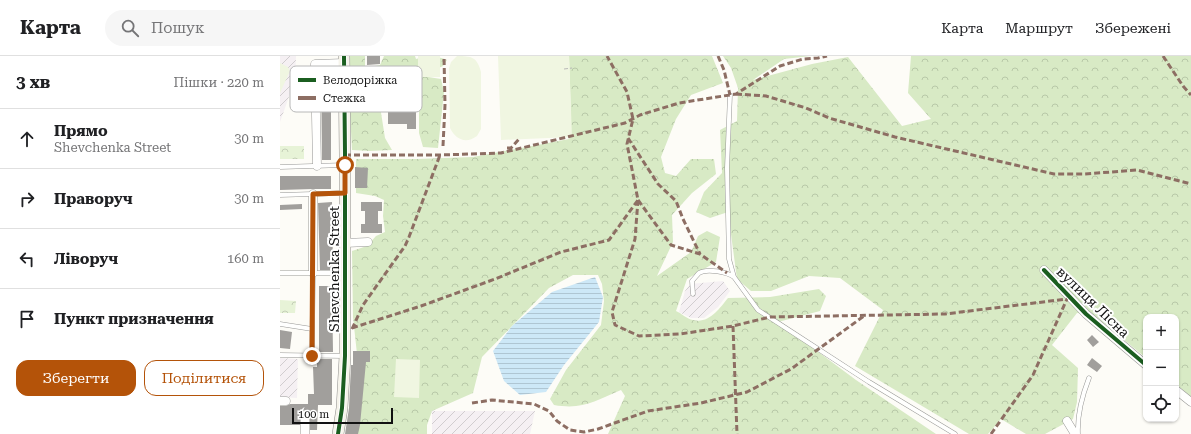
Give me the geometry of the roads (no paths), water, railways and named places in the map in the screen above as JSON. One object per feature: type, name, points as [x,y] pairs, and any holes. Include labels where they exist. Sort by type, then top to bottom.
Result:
[{"type":"street","points":[[315,66],[315,64],[344,60]]},
{"type":"street","points":[[316,112],[317,166]]},
{"type":"street","name":"Shevchenka Street","points":[[338,434],[342,408],[345,356],[344,112]]},
{"type":"street","points":[[313,194],[313,273]]},
{"type":"street","points":[[345,244],[368,242]]},
{"type":"street","name":"вулиця Лісна","points":[[1044,270],[1086,314],[1143,362]]},
{"type":"street","points":[[1179,392],[1191,402]]},
{"type":"street","points":[[305,415],[305,434]]},
{"type":"street","points":[[1067,421],[1076,434]]},
{"type":"lane","points":[[730,95],[727,168],[729,259],[734,277],[758,310],[869,382],[955,434]]},
{"type":"lane","points":[[280,167],[345,165]]},
{"type":"lane","points":[[280,195],[345,193]]},
{"type":"lane","points":[[693,294],[692,281],[699,273],[707,271],[727,273],[734,277]]},
{"type":"lane","points":[[280,273],[345,273]]},
{"type":"lane","points":[[312,356],[313,273]]},
{"type":"lane","points":[[280,324],[312,329]]},
{"type":"lane","points":[[280,355],[345,356]]},
{"type":"lane","points":[[1076,434],[1082,397],[1089,378]]},
{"type":"water","points":[[595,277],[603,297],[599,322],[564,365],[546,392],[520,395],[504,381],[493,351],[512,326],[552,292]]}]
